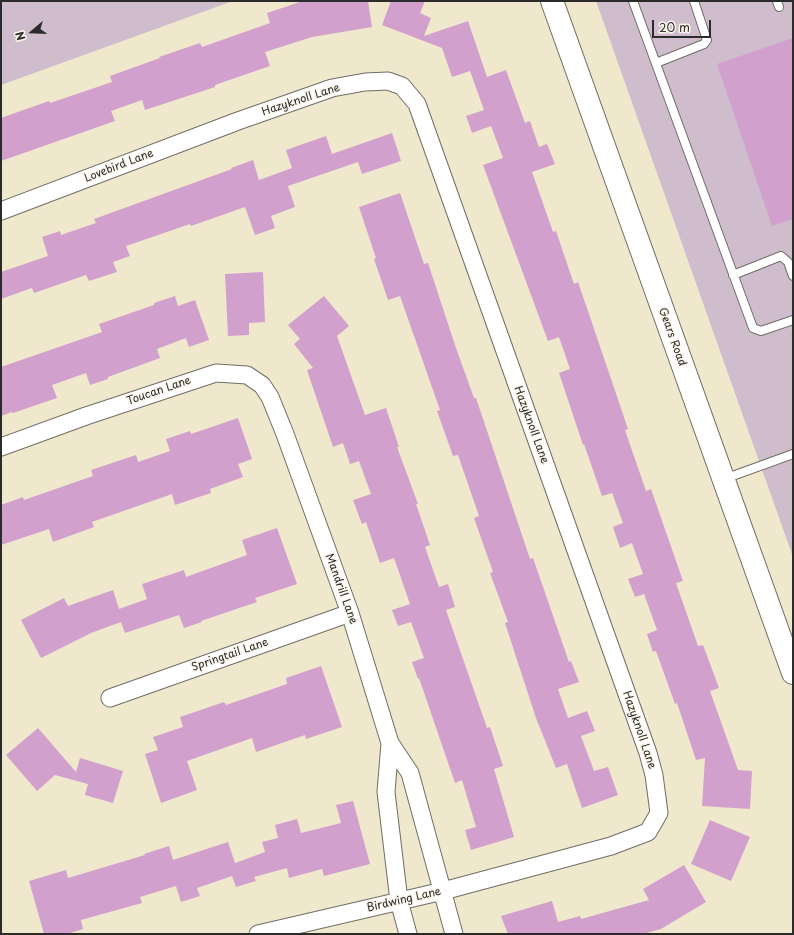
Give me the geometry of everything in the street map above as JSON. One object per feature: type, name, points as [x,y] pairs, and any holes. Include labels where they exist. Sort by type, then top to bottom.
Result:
[{"type":"main road","name":"Gears Road","points":[[552,1],[793,674]]},
{"type":"street","name":"Hazyknoll Lane","points":[[238,121],[332,88],[364,82],[388,81],[402,86],[417,104],[648,753],[654,775],[659,813],[648,832],[611,846],[549,862]]},
{"type":"street","name":"Lovebird Lane","points":[[1,211],[238,121]]},
{"type":"street","name":"Toucan Lane","points":[[1,447],[201,376],[216,373],[247,375],[262,385],[270,397],[286,438]]},
{"type":"street","name":"Mandrill Lane","points":[[286,438],[350,613],[390,743],[410,772],[454,934]]},
{"type":"street","name":"Springtail Lane","points":[[110,698],[350,613]]},
{"type":"street","name":"Mandrill Lane","points":[[390,743],[386,792],[400,901],[408,934]]},
{"type":"street","name":"Birdwing Lane","points":[[258,934],[443,891],[549,862]]},
{"type":"lane","points":[[633,1],[753,328],[761,331],[793,320]]},
{"type":"lane","points":[[656,63],[704,44],[707,40],[694,1]]},
{"type":"lane","points":[[733,275],[781,256],[788,262],[793,276]]},
{"type":"lane","points":[[723,480],[793,454]]},
{"type":"shaded area","points":[[1,1],[233,1],[1,85]]},
{"type":"shaded area","points":[[596,1],[793,1],[793,557]]},
{"type":"building","points":[[303,1],[368,1],[372,27],[312,37],[265,52],[270,66],[215,85],[215,87],[145,110],[142,100],[111,111],[115,121],[1,161],[1,118],[49,101],[50,103],[112,82],[110,76],[160,58],[159,57],[200,43],[202,47],[270,23],[267,13]]},
{"type":"building","points":[[391,1],[425,1],[420,13],[431,18],[424,36],[468,21],[487,77],[506,70],[525,123],[530,121],[539,147],[547,144],[555,164],[532,172],[553,232],[556,231],[574,284],[578,282],[628,429],[625,430],[646,491],[651,489],[683,581],[676,583],[698,646],[703,645],[719,688],[710,691],[738,770],[752,771],[750,809],[702,806],[705,758],[696,760],[677,703],[675,704],[656,651],[653,652],[647,634],[657,630],[644,594],[635,597],[628,579],[643,574],[632,543],[620,548],[613,527],[623,523],[612,493],[602,496],[559,373],[570,369],[559,337],[548,341],[483,165],[503,158],[491,126],[472,133],[466,116],[484,110],[470,71],[452,77],[442,48],[382,25]]},
{"type":"building","points":[[793,38],[793,219],[772,226],[717,64]]},
{"type":"building","points":[[392,133],[401,161],[362,174],[358,162],[288,186],[295,207],[271,216],[275,228],[255,235],[245,207],[191,226],[190,224],[126,246],[130,256],[113,262],[117,272],[89,281],[86,275],[34,293],[32,288],[1,299],[1,272],[48,256],[42,237],[60,231],[61,235],[96,223],[94,219],[253,160],[259,180],[292,168],[286,150],[326,136],[332,154]]},
{"type":"building","points":[[400,193],[424,264],[428,263],[456,348],[474,398],[476,398],[530,559],[533,558],[569,662],[571,661],[579,682],[558,689],[568,718],[587,711],[595,731],[581,736],[594,771],[608,767],[618,795],[582,808],[567,764],[556,768],[536,718],[505,623],[508,622],[490,573],[493,572],[474,518],[479,516],[458,455],[453,456],[437,411],[440,410],[400,296],[388,300],[374,259],[376,258],[359,207]]},
{"type":"building","points":[[263,272],[265,322],[249,323],[249,335],[228,336],[225,274]]},
{"type":"building","points":[[175,296],[178,306],[195,300],[209,340],[189,347],[186,338],[157,349],[160,358],[90,385],[86,373],[52,385],[57,398],[1,416],[1,367],[102,332],[99,324]]},
{"type":"building","points":[[324,296],[349,326],[337,336],[365,415],[386,408],[399,447],[397,447],[418,504],[416,504],[430,545],[425,547],[439,587],[448,584],[455,607],[446,610],[487,728],[490,727],[503,766],[494,769],[514,837],[471,850],[465,830],[476,827],[462,780],[455,783],[419,678],[418,679],[412,662],[424,658],[411,622],[398,626],[392,610],[410,604],[394,558],[380,563],[366,522],[362,524],[353,500],[371,494],[359,461],[350,464],[343,443],[333,447],[307,370],[313,368],[294,344],[300,339],[288,325]]},
{"type":"building","points":[[238,418],[252,459],[238,464],[243,477],[210,489],[211,493],[175,505],[172,494],[92,522],[94,527],[53,542],[49,529],[1,545],[1,505],[23,497],[24,500],[93,476],[91,470],[136,455],[138,462],[170,451],[166,439],[190,431],[191,434]]},
{"type":"building","points":[[277,528],[297,584],[255,598],[257,602],[201,621],[202,622],[184,628],[179,615],[125,633],[121,622],[91,633],[41,658],[21,620],[64,598],[68,606],[113,590],[119,609],[147,599],[142,584],[184,570],[186,577],[247,555],[242,540]]},
{"type":"building","points":[[321,666],[342,727],[306,739],[305,735],[256,752],[252,738],[187,761],[197,790],[161,803],[145,754],[158,750],[153,737],[183,727],[180,717],[224,702],[226,705],[287,684],[286,678]]},
{"type":"building","points":[[38,728],[76,772],[80,758],[123,771],[113,803],[85,795],[88,784],[55,775],[37,791],[6,755]]},
{"type":"building","points":[[353,801],[370,864],[324,876],[322,869],[289,878],[287,868],[254,877],[256,881],[236,887],[232,876],[197,888],[200,896],[181,902],[176,886],[140,897],[142,903],[81,920],[83,929],[67,934],[44,934],[29,881],[66,870],[68,878],[145,855],[144,854],[169,846],[173,860],[228,842],[235,863],[265,852],[262,842],[278,838],[275,825],[297,819],[301,833],[341,823],[336,805]]},
{"type":"building","points":[[710,820],[750,837],[731,881],[691,864]]},
{"type":"building","points":[[684,865],[706,902],[661,929],[643,934],[508,934],[501,916],[552,901],[558,922],[580,916],[581,919],[649,900],[643,889]]}]
